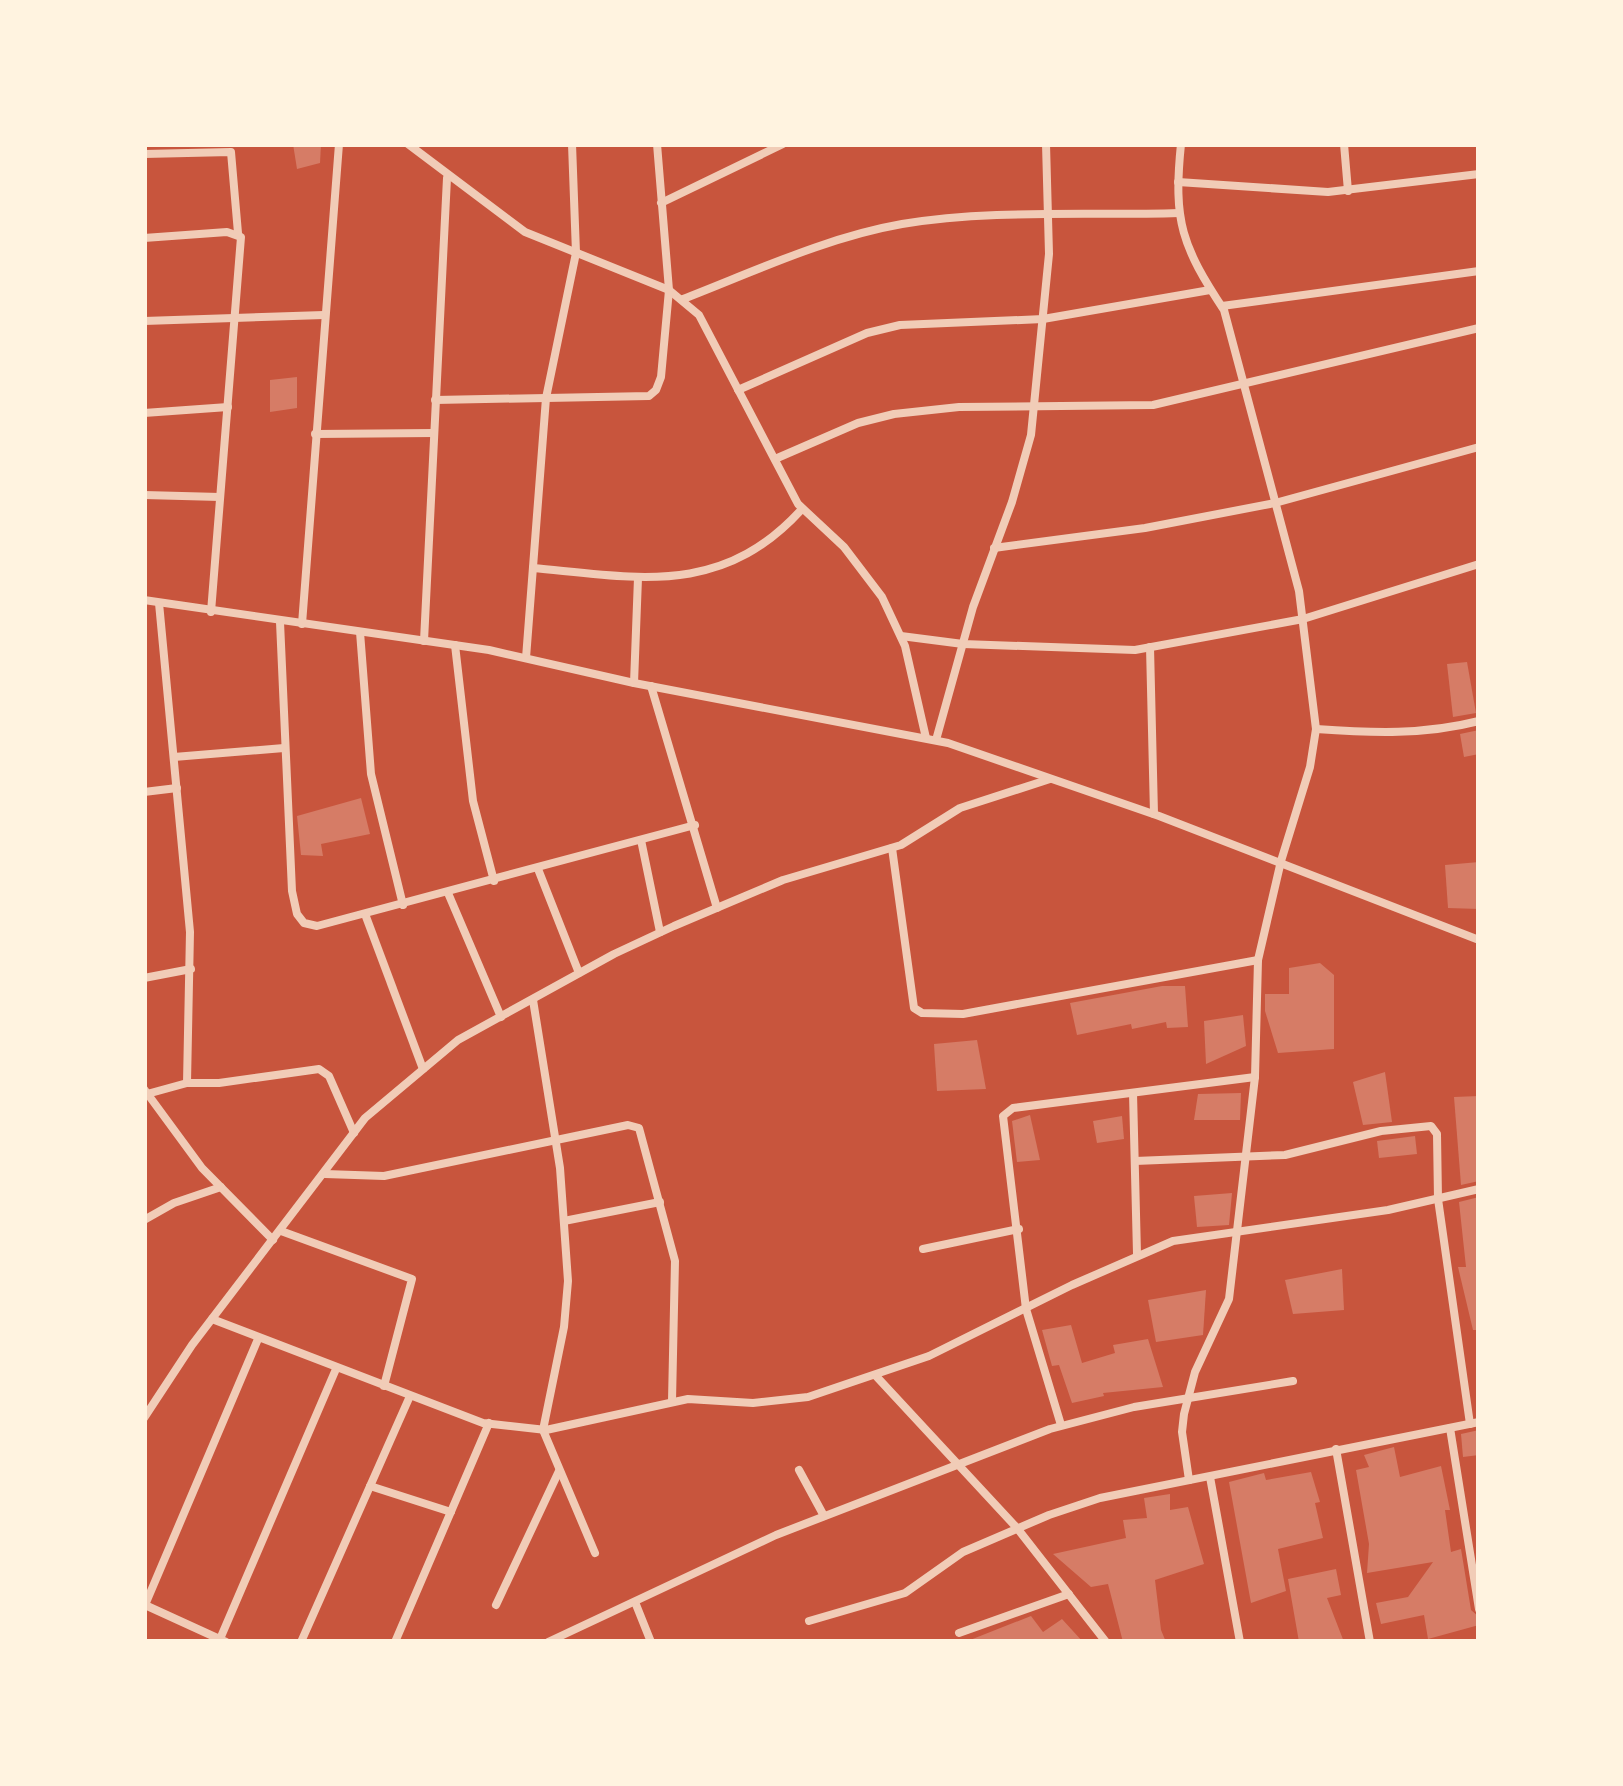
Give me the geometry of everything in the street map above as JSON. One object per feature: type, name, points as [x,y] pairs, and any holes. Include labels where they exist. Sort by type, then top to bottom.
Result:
[{"type":"street","points":[[302,624],[339,144]]},
{"type":"street","points":[[408,144],[525,232],[669,290],[699,315],[802,509],[844,547],[882,597],[901,637],[931,739]]},
{"type":"street","points":[[526,658],[546,398],[576,253],[572,144]]},
{"type":"street","points":[[435,400],[649,396],[656,391],[669,290],[657,144]]},
{"type":"street","points":[[661,203],[783,144]]},
{"type":"street","points":[[931,739],[992,548],[1012,502],[1035,408],[1043,320],[1046,144]]},
{"type":"street","points":[[1181,144],[1179,213],[1189,254],[1222,306],[1244,385],[1304,620],[1316,729],[1258,960],[1255,1077],[1226,1314],[1195,1372],[1188,1397],[1182,1432],[1189,1480]]},
{"type":"street","points":[[1344,144],[1348,191]]},
{"type":"street","points":[[144,154],[231,152],[242,246],[211,612]]},
{"type":"street","points":[[1178,182],[1258,190],[1348,191],[1479,174]]},
{"type":"street","points":[[424,641],[447,176]]},
{"type":"street","points":[[683,299],[813,250],[897,225],[1000,213],[1047,217],[1179,213]]},
{"type":"street","points":[[144,238],[238,233]]},
{"type":"street","points":[[1222,306],[1479,271]]},
{"type":"street","points":[[738,390],[867,333],[900,326],[1043,320],[1210,290]]},
{"type":"street","points":[[144,321],[324,315]]},
{"type":"street","points":[[775,459],[858,423],[894,414],[959,407],[1153,405],[1479,328]]},
{"type":"street","points":[[144,412],[228,407]]},
{"type":"street","points":[[315,434],[434,433]]},
{"type":"street","points":[[992,548],[1145,528],[1275,503],[1479,447]]},
{"type":"street","points":[[144,495],[221,497]]},
{"type":"street","points":[[533,568],[658,580],[711,568],[763,547],[802,509]]},
{"type":"street","points":[[901,637],[1099,650],[1150,647],[1304,620],[1479,564]]},
{"type":"street","points":[[634,683],[638,578]]},
{"type":"street","points":[[144,600],[455,645],[931,739],[1154,814],[1479,940]]},
{"type":"street","points":[[159,603],[191,969],[187,1083]]},
{"type":"street","points":[[280,622],[287,834],[297,914],[304,922],[317,926],[403,905],[695,825]]},
{"type":"street","points":[[360,632],[370,774],[403,905]]},
{"type":"street","points":[[455,645],[473,801],[494,881]]},
{"type":"street","points":[[1150,647],[1154,814]]},
{"type":"street","points":[[652,686],[717,908]]},
{"type":"street","points":[[1316,729],[1397,734],[1479,721]]},
{"type":"street","points":[[174,757],[284,748]]},
{"type":"street","points":[[144,1418],[212,1319],[365,1118],[458,1040],[660,932],[783,880],[892,848],[960,808],[1052,779]]},
{"type":"street","points":[[144,792],[177,788]]},
{"type":"street","points":[[641,840],[660,932]]},
{"type":"street","points":[[892,848],[914,1007],[922,1013],[963,1014],[1258,960]]},
{"type":"street","points":[[538,869],[579,973]]},
{"type":"street","points":[[448,893],[501,1017]]},
{"type":"street","points":[[365,914],[423,1069]]},
{"type":"street","points":[[144,978],[191,969]]},
{"type":"street","points":[[532,1000],[556,1141],[568,1281],[564,1327],[543,1430],[595,1553]]},
{"type":"street","points":[[273,1240],[149,1108],[146,1092],[187,1083],[325,1070],[354,1133]]},
{"type":"street","points":[[1061,1425],[1027,1309],[1002,1123],[1006,1112],[1255,1077]]},
{"type":"street","points":[[1133,1093],[1137,1254]]},
{"type":"street","points":[[808,1621],[904,1593],[950,1559],[1100,1498],[1474,1423],[1438,1198],[1437,1134],[1423,1124],[1285,1155],[1135,1161]]},
{"type":"street","points":[[323,1174],[384,1176],[628,1125],[639,1128],[677,1283],[672,1401]]},
{"type":"street","points":[[144,1220],[174,1203],[221,1187]]},
{"type":"street","points":[[212,1319],[489,1424],[543,1430],[672,1401],[753,1403],[808,1397],[928,1356],[1173,1240],[1388,1210],[1479,1189]]},
{"type":"street","points":[[564,1221],[660,1202]]},
{"type":"street","points":[[923,1249],[1019,1229]]},
{"type":"street","points":[[280,1231],[412,1279],[384,1386]]},
{"type":"street","points":[[258,1339],[145,1605],[223,1641],[336,1369]]},
{"type":"street","points":[[875,1376],[1017,1528],[1106,1642]]},
{"type":"street","points":[[548,1642],[728,1556],[1061,1425],[1188,1397],[1293,1381]]},
{"type":"street","points":[[301,1642],[410,1396]]},
{"type":"street","points":[[395,1642],[489,1424]]},
{"type":"street","points":[[1450,1428],[1479,1609]]},
{"type":"street","points":[[1336,1449],[1370,1642]]},
{"type":"street","points":[[496,1605],[560,1469]]},
{"type":"street","points":[[799,1470],[824,1516]]},
{"type":"street","points":[[1210,1477],[1240,1642]]},
{"type":"street","points":[[370,1486],[452,1512]]},
{"type":"street","points":[[959,1633],[1069,1594]]},
{"type":"street","points":[[635,1602],[651,1642]]},
{"type":"building","points":[[293,144],[321,144],[320,163],[297,169]]},
{"type":"building","points":[[297,377],[297,408],[270,412],[270,380]]},
{"type":"building","points":[[1467,662],[1476,713],[1453,717],[1447,664]]},
{"type":"building","points":[[1479,730],[1479,754],[1464,757],[1460,734]]},
{"type":"building","points":[[361,798],[370,834],[321,844],[323,856],[301,855],[297,816]]},
{"type":"building","points":[[1479,862],[1479,909],[1448,908],[1445,865]]},
{"type":"building","points":[[1320,963],[1334,975],[1334,1049],[1278,1053],[1265,1011],[1265,994],[1289,994],[1289,968]]},
{"type":"building","points":[[1185,986],[1188,1027],[1167,1028],[1166,1022],[1132,1029],[1131,1024],[1077,1035],[1070,1003]]},
{"type":"building","points":[[1243,1015],[1246,1046],[1206,1064],[1204,1021]]},
{"type":"building","points":[[977,1040],[986,1089],[937,1091],[934,1044]]},
{"type":"building","points":[[1385,1072],[1392,1122],[1363,1125],[1353,1082]]},
{"type":"building","points":[[1241,1093],[1240,1120],[1194,1120],[1198,1094]]},
{"type":"building","points":[[1479,1096],[1479,1181],[1461,1185],[1454,1097]]},
{"type":"building","points":[[1030,1115],[1040,1160],[1017,1162],[1012,1121]]},
{"type":"building","points":[[1122,1116],[1124,1139],[1097,1143],[1093,1121]]},
{"type":"building","points":[[1415,1136],[1417,1154],[1379,1158],[1377,1141]]},
{"type":"building","points":[[1232,1193],[1229,1225],[1197,1227],[1194,1196]]},
{"type":"building","points":[[1479,1197],[1479,1330],[1473,1330],[1458,1267],[1466,1267],[1459,1202]]},
{"type":"building","points":[[1342,1269],[1344,1310],[1293,1314],[1285,1280]]},
{"type":"building","points":[[1206,1290],[1203,1335],[1156,1342],[1148,1300]]},
{"type":"building","points":[[1071,1325],[1082,1363],[1115,1353],[1113,1345],[1148,1339],[1163,1387],[1103,1393],[1072,1403],[1059,1365],[1052,1366],[1042,1330]]},
{"type":"building","points":[[1479,1430],[1479,1455],[1463,1457],[1461,1434]]},
{"type":"building","points":[[1394,1447],[1400,1477],[1441,1466],[1450,1510],[1445,1510],[1451,1552],[1461,1549],[1471,1610],[1479,1617],[1479,1625],[1428,1639],[1424,1615],[1381,1624],[1376,1603],[1408,1597],[1433,1562],[1367,1573],[1369,1544],[1356,1470],[1369,1467],[1364,1455]]},
{"type":"building","points":[[1311,1472],[1323,1538],[1278,1549],[1286,1591],[1251,1603],[1229,1482],[1264,1473],[1266,1480]]},
{"type":"building","points":[[1170,1494],[1170,1510],[1188,1507],[1204,1564],[1155,1580],[1166,1642],[1123,1642],[1108,1584],[1091,1587],[1053,1554],[1126,1538],[1123,1520],[1147,1518],[1144,1498]]},
{"type":"building","points":[[1336,1569],[1341,1595],[1327,1598],[1344,1642],[1299,1642],[1288,1579]]},
{"type":"building","points":[[1031,1616],[1043,1632],[1062,1619],[1083,1642],[965,1642]]}]
